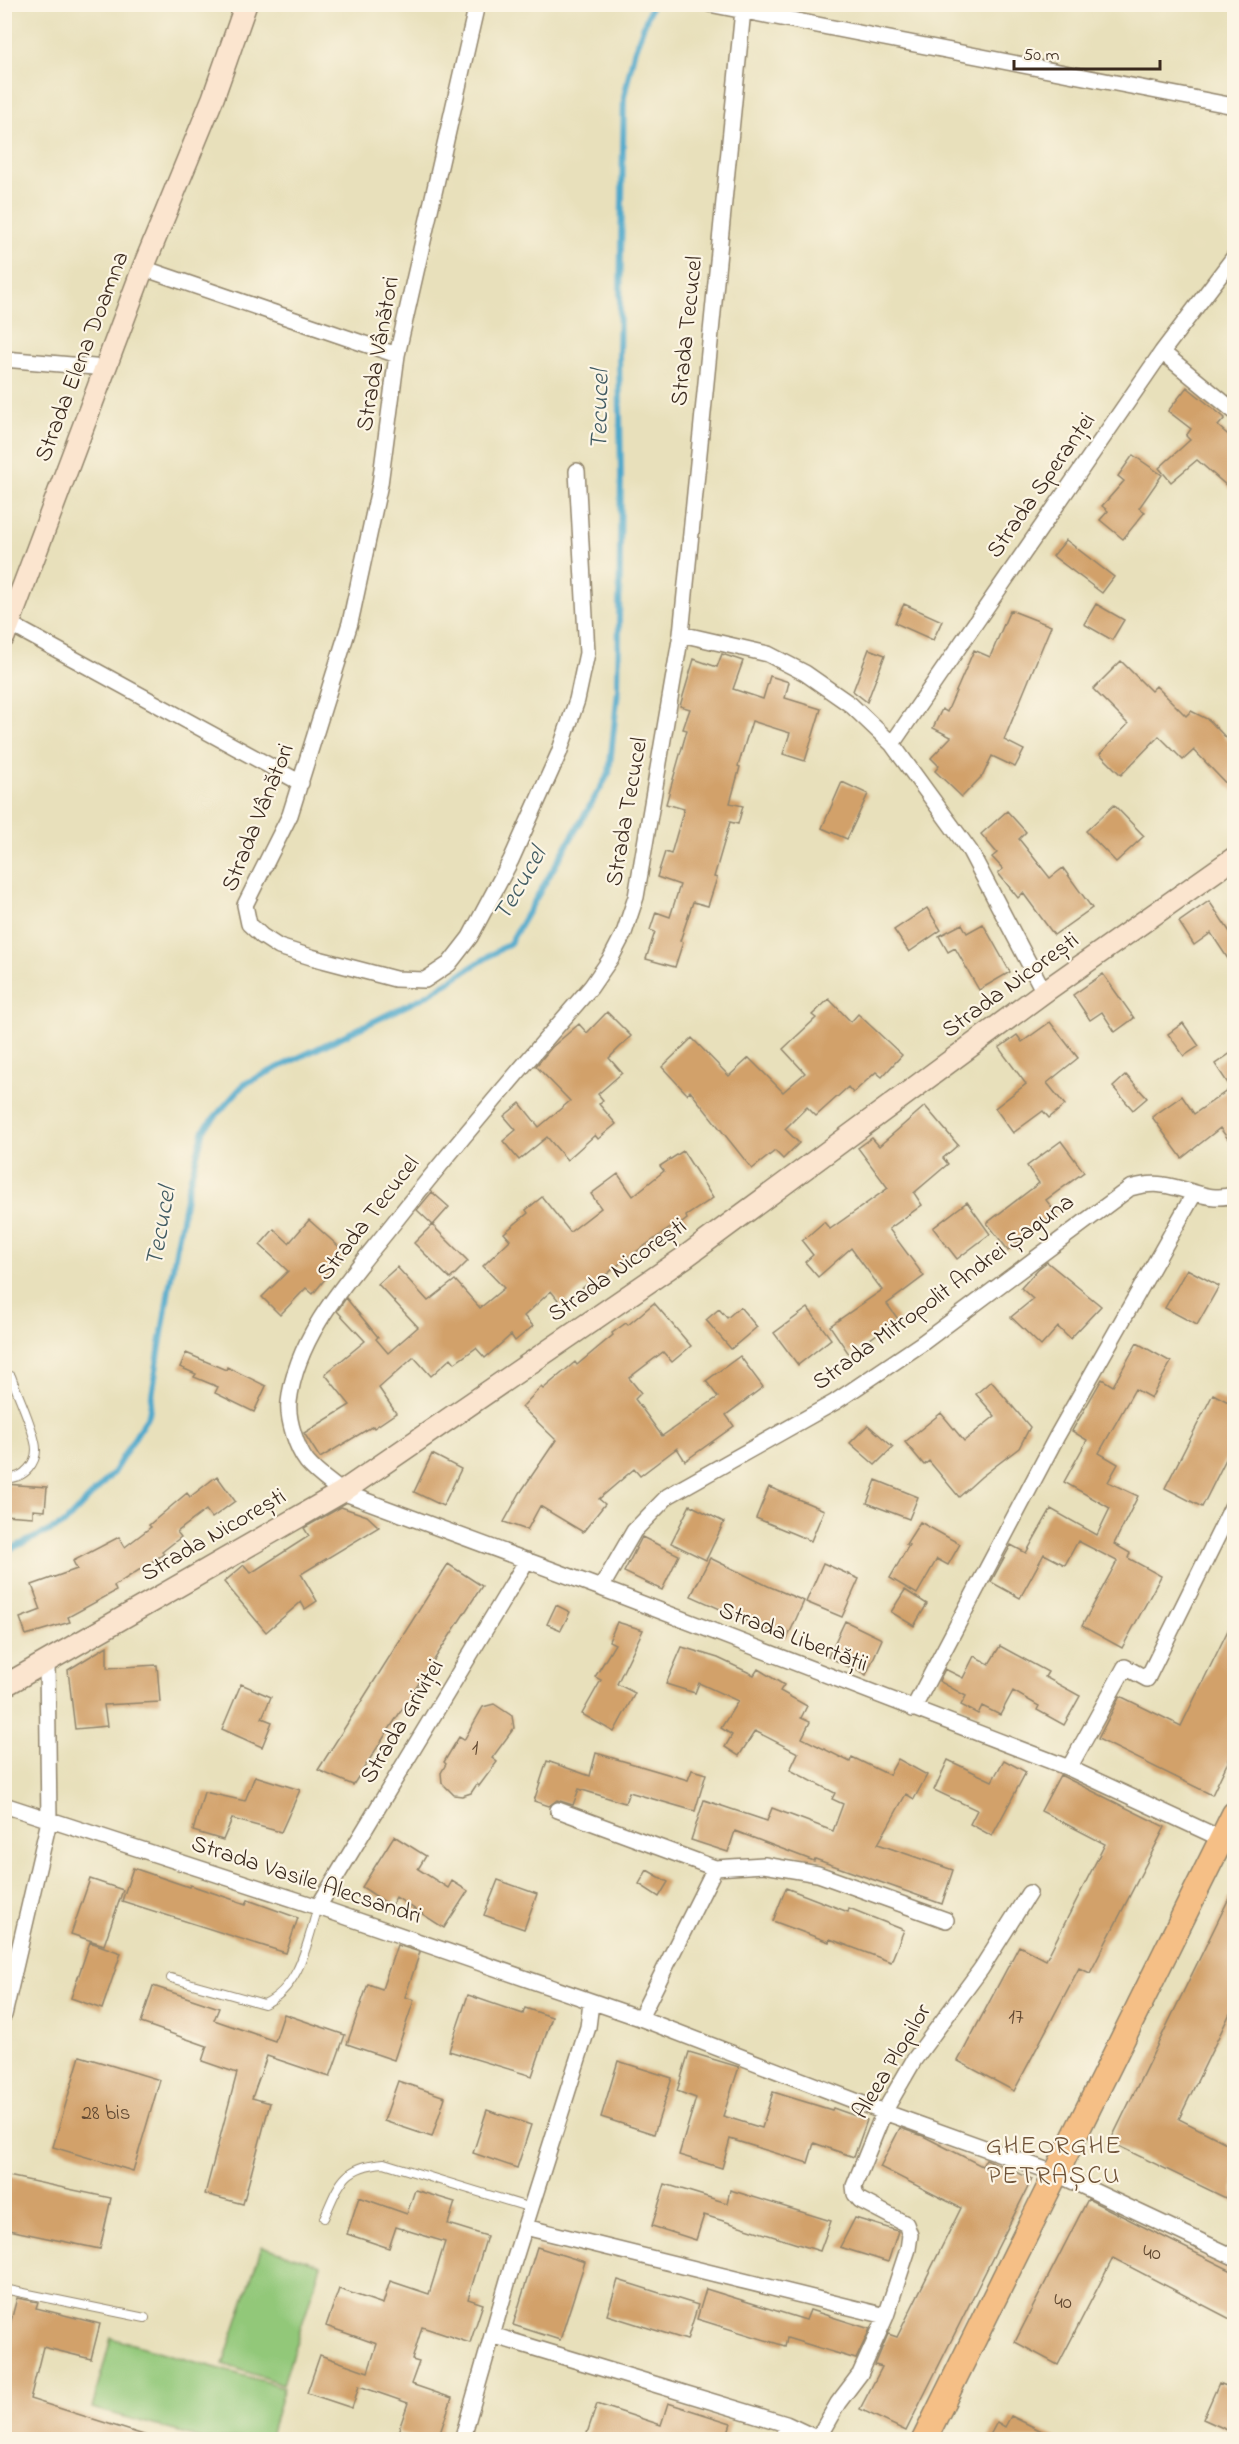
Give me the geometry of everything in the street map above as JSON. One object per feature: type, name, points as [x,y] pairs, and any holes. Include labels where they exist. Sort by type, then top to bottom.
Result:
[{"type":"main road","name":"Strada Elena Doamna","points":[[9,619],[143,267],[213,98],[246,4]]},
{"type":"main road","name":"Strada Nicorești","points":[[4,1686],[342,1492],[685,1257],[1044,992],[1234,858]]},
{"type":"main road","points":[[924,2439],[1234,1814]]},
{"type":"street","name":"Strada Vânători","points":[[477,4],[397,355],[380,484],[350,623],[302,783],[290,815],[245,905],[249,924],[279,947],[395,979],[425,980],[449,964],[470,937],[511,860],[559,753],[577,700],[587,653],[577,471]]},
{"type":"street","points":[[709,4],[1234,106]]},
{"type":"street","name":"Strada Tecucel","points":[[342,1492],[307,1462],[292,1429],[289,1404],[297,1368],[310,1339],[331,1304],[445,1158],[591,987],[612,958],[624,933],[638,886],[681,634],[743,10]]},
{"type":"street","name":"Strada Speranței","points":[[892,744],[1162,351],[1234,256]]},
{"type":"street","points":[[143,267],[397,355]]},
{"type":"street","points":[[1162,351],[1234,411]]},
{"type":"street","points":[[4,359],[105,368]]},
{"type":"street","points":[[9,619],[302,783]]},
{"type":"street","points":[[681,634],[768,654],[805,673],[851,705],[892,744],[970,851],[1044,992]]},
{"type":"street","name":"Strada Mitropolit Andrei Șaguna","points":[[601,1588],[634,1531],[668,1496],[835,1402],[921,1344],[1130,1188],[1149,1184],[1166,1185],[1194,1194],[1228,1197],[1234,1194]]},
{"type":"street","points":[[913,1709],[1057,1436],[1194,1194]]},
{"type":"street","name":"Strada Libertății","points":[[342,1492],[601,1588],[1069,1768],[1222,1839]]},
{"type":"street","points":[[1069,1768],[1125,1666],[1147,1679],[1234,1503]]},
{"type":"street","name":"Strada Griviței","points":[[318,1907],[526,1560]]},
{"type":"street","points":[[4,2015],[49,1821],[47,1662]]},
{"type":"street","name":"Strada Vasile Alecsandri","points":[[4,1805],[318,1907],[640,2018],[884,2112],[1057,2174],[1234,2257]]},
{"type":"street","points":[[558,1810],[715,1868],[764,1866],[818,1874],[946,1920]]},
{"type":"street","points":[[640,2018],[715,1868]]},
{"type":"street","name":"Aleea Plopilor","points":[[819,2439],[838,2403],[860,2374],[886,2316],[908,2249],[910,2235],[906,2224],[860,2200],[855,2193],[854,2186],[884,2112],[914,2061],[981,1970],[1029,1893]]},
{"type":"street","points":[[462,2439],[588,2027],[591,2003]]},
{"type":"street","points":[[525,2227],[886,2316]]},
{"type":"street","points":[[492,2335],[786,2424],[819,2439]]},
{"type":"street","points":[[783,2439],[786,2424]]},
{"type":"lane","points":[[4,1478],[15,1479],[25,1474],[33,1462],[36,1445],[11,1376]]},
{"type":"lane","points":[[171,1978],[264,2004],[275,1999],[288,1987],[298,1970],[318,1907]]},
{"type":"lane","points":[[324,2218],[338,2186],[355,2168],[365,2164],[384,2163],[531,2208]]},
{"type":"lane","points":[[4,2289],[145,2318]]},
{"type":"green space","points":[[262,2246],[321,2265],[283,2384],[223,2364]]},
{"type":"green space","points":[[111,2338],[284,2387],[269,2439],[204,2439],[92,2408]]},
{"type":"building","points":[[1187,387],[1225,418],[1218,426],[1234,440],[1234,492],[1197,460],[1171,482],[1159,468],[1190,440],[1186,436],[1191,429],[1168,411]]},
{"type":"building","points":[[1133,455],[1162,475],[1139,508],[1145,512],[1123,539],[1100,520],[1108,511],[1102,506],[1124,481],[1118,476]]},
{"type":"building","points":[[1066,540],[1114,577],[1102,593],[1053,556]]},
{"type":"building","points":[[904,604],[942,621],[933,640],[895,623]]},
{"type":"building","points":[[1096,604],[1124,620],[1112,640],[1084,624]]},
{"type":"building","points":[[1010,610],[1051,626],[1004,740],[1024,750],[1015,767],[992,756],[983,775],[962,797],[935,771],[939,766],[931,758],[951,737],[933,728],[942,709],[947,712],[974,650],[990,657]]},
{"type":"building","points":[[869,649],[885,655],[867,702],[853,691]]},
{"type":"building","points":[[722,654],[743,661],[733,689],[763,699],[770,676],[789,682],[785,698],[821,709],[805,761],[783,754],[790,733],[752,721],[738,766],[740,767],[730,803],[743,806],[738,824],[730,822],[708,906],[693,902],[680,941],[683,942],[675,967],[646,959],[655,932],[650,930],[656,912],[670,917],[680,885],[657,877],[665,852],[671,854],[684,809],[666,804],[687,730],[683,729],[690,709],[680,706],[694,659],[717,667]]},
{"type":"building","points":[[1121,661],[1151,691],[1156,686],[1186,716],[1191,711],[1209,720],[1234,746],[1234,792],[1194,750],[1183,760],[1159,736],[1121,775],[1100,754],[1128,724],[1093,689]]},
{"type":"building","points":[[842,782],[868,794],[847,839],[822,828]]},
{"type":"building","points":[[1114,805],[1144,836],[1116,862],[1086,831]]},
{"type":"building","points":[[1007,811],[1026,832],[1019,839],[1050,878],[1063,868],[1092,908],[1054,935],[1023,893],[1018,898],[998,873],[1003,869],[992,857],[997,853],[981,834]]},
{"type":"building","points":[[1209,901],[1234,938],[1234,968],[1211,933],[1194,945],[1179,922]]},
{"type":"building","points":[[927,908],[941,930],[909,952],[894,930]]},
{"type":"building","points":[[962,924],[967,933],[983,924],[1010,972],[979,990],[955,948],[948,952],[939,936]]},
{"type":"building","points":[[1103,974],[1134,1018],[1115,1032],[1102,1012],[1090,1020],[1073,995]]},
{"type":"building","points":[[829,999],[851,1022],[858,1014],[902,1055],[882,1077],[876,1072],[853,1093],[848,1087],[816,1116],[807,1107],[785,1129],[799,1143],[783,1159],[775,1151],[752,1169],[690,1091],[687,1094],[662,1067],[692,1038],[729,1076],[749,1058],[783,1092],[805,1073],[783,1049],[816,1018],[812,1015]]},
{"type":"building","points":[[607,1012],[631,1036],[609,1058],[622,1073],[598,1094],[603,1100],[599,1104],[616,1124],[598,1139],[595,1135],[567,1160],[547,1137],[519,1160],[503,1141],[516,1130],[504,1116],[520,1103],[539,1127],[570,1101],[536,1066],[552,1047],[579,1024],[587,1033]]},
{"type":"building","points":[[1050,1022],[1078,1058],[1047,1083],[1065,1105],[1049,1118],[1043,1111],[1013,1133],[995,1108],[1026,1084],[999,1048],[1017,1035],[1022,1042]]},
{"type":"building","points":[[1183,1023],[1199,1046],[1184,1056],[1168,1034]]},
{"type":"building","points":[[1234,1051],[1234,1147],[1220,1128],[1182,1158],[1152,1117],[1182,1096],[1194,1114],[1231,1088],[1215,1064]]},
{"type":"building","points":[[1126,1075],[1147,1098],[1133,1110],[1113,1087]]},
{"type":"building","points":[[925,1106],[958,1145],[943,1158],[948,1164],[914,1193],[922,1205],[889,1229],[924,1276],[887,1304],[898,1319],[849,1354],[830,1326],[882,1290],[851,1248],[818,1277],[805,1262],[813,1255],[802,1241],[824,1222],[830,1229],[888,1188],[858,1148],[872,1138],[879,1146]]},
{"type":"building","points":[[1061,1141],[1084,1172],[1046,1200],[1056,1213],[1008,1250],[987,1223],[1039,1183],[1027,1166]]},
{"type":"building","points":[[683,1151],[713,1198],[686,1216],[687,1219],[674,1229],[672,1227],[624,1260],[589,1289],[586,1285],[562,1305],[551,1291],[524,1316],[533,1326],[515,1341],[511,1335],[485,1358],[476,1348],[455,1363],[451,1358],[431,1376],[414,1357],[379,1388],[396,1413],[320,1458],[304,1433],[350,1405],[325,1374],[365,1341],[337,1311],[346,1298],[388,1353],[418,1327],[378,1284],[397,1267],[428,1301],[455,1280],[480,1308],[504,1288],[483,1266],[510,1240],[504,1233],[528,1213],[526,1210],[542,1197],[570,1232],[601,1208],[591,1194],[618,1174],[633,1196],[664,1171],[660,1166]]},
{"type":"building","points":[[432,1192],[449,1207],[433,1225],[417,1210]]},
{"type":"building","points":[[967,1202],[990,1234],[957,1259],[933,1228]]},
{"type":"building","points":[[309,1220],[346,1253],[313,1294],[306,1288],[280,1315],[262,1297],[288,1271],[260,1245],[274,1229],[289,1243]]},
{"type":"building","points":[[432,1225],[468,1261],[450,1279],[414,1243]]},
{"type":"building","points":[[1047,1262],[1101,1306],[1070,1339],[1058,1327],[1041,1346],[1011,1317],[1033,1299],[1021,1288]]},
{"type":"building","points":[[1187,1269],[1219,1286],[1197,1325],[1165,1308]]},
{"type":"building","points":[[654,1303],[691,1346],[672,1362],[663,1352],[629,1378],[641,1393],[635,1399],[662,1436],[718,1397],[706,1381],[740,1356],[763,1387],[726,1415],[734,1426],[685,1461],[677,1448],[640,1476],[634,1469],[599,1499],[605,1504],[583,1532],[540,1506],[527,1530],[504,1522],[520,1493],[556,1440],[522,1407],[541,1387],[543,1389],[575,1362],[577,1365],[613,1335],[612,1333],[626,1323],[628,1325]]},
{"type":"building","points":[[740,1307],[757,1327],[731,1349],[706,1320],[719,1309],[727,1318]]},
{"type":"building","points":[[808,1308],[831,1339],[798,1365],[774,1333]]},
{"type":"building","points":[[1137,1343],[1171,1362],[1151,1398],[1135,1389],[1099,1453],[1118,1464],[1108,1482],[1138,1496],[1114,1544],[1130,1553],[1128,1558],[1161,1576],[1122,1648],[1082,1626],[1117,1561],[1078,1541],[1065,1565],[1044,1554],[1020,1598],[991,1582],[1011,1545],[1026,1553],[1051,1509],[1097,1535],[1110,1508],[1064,1482],[1087,1440],[1072,1431],[1102,1379],[1113,1386]]},
{"type":"building","points":[[186,1353],[226,1370],[227,1367],[266,1386],[254,1412],[215,1393],[218,1387],[194,1377],[196,1374],[180,1367]]},
{"type":"building","points":[[991,1381],[1030,1427],[1019,1448],[959,1497],[929,1461],[924,1465],[905,1442],[941,1413],[964,1441],[995,1416],[976,1394]]},
{"type":"building","points":[[1213,1394],[1234,1405],[1234,1443],[1202,1507],[1165,1488]]},
{"type":"building","points":[[868,1425],[893,1447],[875,1465],[850,1443]]},
{"type":"building","points":[[432,1454],[461,1469],[443,1506],[414,1492]]},
{"type":"building","points":[[217,1476],[235,1501],[212,1518],[206,1510],[177,1532],[181,1537],[162,1552],[164,1554],[114,1586],[116,1591],[68,1617],[70,1622],[26,1635],[20,1618],[41,1610],[32,1585],[77,1569],[73,1561],[119,1537],[125,1547],[151,1527],[149,1525],[187,1493],[190,1497]]},
{"type":"building","points":[[876,1480],[918,1497],[909,1519],[867,1503]]},
{"type":"building","points":[[4,1484],[47,1487],[45,1511],[33,1510],[33,1517],[4,1515]]},
{"type":"building","points":[[769,1487],[824,1510],[811,1541],[756,1518]]},
{"type":"building","points":[[690,1505],[724,1522],[706,1560],[671,1543]]},
{"type":"building","points":[[341,1507],[367,1516],[379,1527],[301,1574],[317,1601],[305,1609],[301,1602],[266,1632],[224,1582],[244,1565],[251,1573],[309,1536],[304,1528]]},
{"type":"building","points":[[920,1522],[960,1544],[948,1565],[937,1559],[917,1594],[890,1578],[909,1545],[906,1544]]},
{"type":"building","points":[[642,1537],[679,1555],[662,1590],[624,1572]]},
{"type":"building","points":[[710,1558],[804,1601],[787,1639],[691,1596]]},
{"type":"building","points":[[823,1563],[859,1579],[842,1617],[806,1602]]},
{"type":"building","points":[[448,1564],[482,1586],[353,1785],[318,1770]]},
{"type":"building","points":[[905,1590],[927,1604],[914,1626],[891,1612]]},
{"type":"building","points":[[556,1605],[570,1612],[561,1630],[547,1624]]},
{"type":"building","points":[[1234,1618],[1234,1749],[1212,1795],[1098,1739],[1120,1696],[1181,1726]]},
{"type":"building","points":[[845,1621],[882,1639],[866,1675],[828,1657]]},
{"type":"building","points":[[617,1622],[643,1630],[617,1684],[635,1693],[614,1732],[582,1714],[601,1680],[595,1677],[615,1644],[609,1641]]},
{"type":"building","points":[[107,1646],[107,1668],[157,1665],[160,1702],[104,1705],[107,1726],[75,1729],[68,1670]]},
{"type":"building","points":[[1000,1646],[1048,1672],[1045,1677],[1080,1696],[1064,1725],[1037,1710],[1039,1706],[1013,1691],[1000,1715],[982,1706],[978,1714],[961,1705],[966,1696],[939,1681],[945,1669],[963,1678],[974,1656],[989,1664]]},
{"type":"building","points":[[682,1647],[718,1658],[754,1675],[758,1669],[784,1685],[780,1691],[807,1706],[801,1718],[810,1722],[802,1738],[850,1762],[852,1757],[889,1775],[898,1759],[927,1775],[914,1799],[906,1794],[878,1844],[953,1870],[942,1904],[815,1859],[814,1861],[735,1831],[728,1852],[691,1840],[704,1800],[767,1821],[772,1808],[833,1831],[843,1804],[832,1799],[835,1793],[790,1770],[798,1753],[755,1731],[739,1756],[725,1747],[732,1735],[721,1728],[738,1701],[699,1683],[695,1693],[666,1684]]},
{"type":"building","points":[[241,1684],[271,1697],[262,1718],[272,1722],[262,1747],[222,1729]]},
{"type":"building","points":[[494,1704],[512,1716],[514,1728],[492,1758],[497,1762],[479,1786],[477,1784],[471,1793],[462,1796],[454,1795],[442,1783],[441,1773],[446,1764],[444,1762],[459,1737],[464,1740],[483,1707]]},
{"type":"building","points":[[596,1753],[688,1780],[692,1770],[706,1774],[695,1811],[629,1792],[625,1803],[579,1789],[573,1805],[557,1800],[549,1806],[534,1801],[547,1761],[590,1776]]},
{"type":"building","points":[[948,1760],[992,1781],[1004,1760],[1026,1772],[992,1836],[970,1824],[977,1810],[934,1790]]},
{"type":"building","points":[[1060,1775],[1165,1827],[1090,1973],[1079,1968],[1014,2091],[958,2061],[1019,1946],[1046,1960],[1105,1844],[1041,1811]]},
{"type":"building","points":[[255,1776],[300,1790],[281,1832],[232,1819],[223,1840],[193,1831],[204,1792],[245,1801]]},
{"type":"building","points":[[394,1836],[426,1856],[418,1869],[448,1888],[452,1881],[468,1891],[444,1928],[396,1897],[391,1906],[362,1887]]},
{"type":"building","points":[[133,1868],[246,1904],[248,1900],[298,1918],[286,1953],[122,1901]]},
{"type":"building","points":[[647,1870],[668,1882],[659,1897],[639,1884]]},
{"type":"building","points":[[90,1879],[123,1890],[104,1945],[71,1934]]},
{"type":"building","points":[[498,1880],[537,1894],[524,1929],[484,1915]]},
{"type":"building","points":[[786,1888],[848,1912],[849,1908],[904,1930],[891,1962],[773,1921]]},
{"type":"building","points":[[1234,1888],[1234,2005],[1179,2119],[1234,2147],[1234,2202],[1110,2142]]},
{"type":"building","points":[[90,1942],[121,1953],[102,2009],[71,1998]]},
{"type":"building","points":[[397,1945],[420,1952],[405,1997],[414,2000],[394,2060],[347,2044],[368,1984],[382,1989]]},
{"type":"building","points":[[153,1986],[219,2008],[214,2020],[275,2041],[284,2014],[345,2035],[330,2077],[267,2056],[252,2098],[270,2103],[243,2204],[205,2194],[237,2073],[202,2061],[207,2046],[141,2023]]},
{"type":"building","points":[[468,1995],[523,2014],[525,2008],[552,2017],[532,2076],[449,2051]]},
{"type":"building","points":[[689,2052],[739,2067],[723,2116],[762,2128],[773,2092],[867,2120],[854,2157],[814,2143],[808,2163],[730,2139],[722,2168],[679,2155],[696,2098],[677,2091]]},
{"type":"building","points":[[80,2056],[160,2080],[133,2171],[53,2147]]},
{"type":"building","points":[[618,2061],[672,2078],[654,2134],[601,2117]]},
{"type":"building","points":[[398,2081],[445,2097],[432,2137],[384,2121]]},
{"type":"building","points":[[487,2110],[531,2125],[517,2168],[473,2153]]},
{"type":"building","points":[[900,2128],[923,2136],[982,2166],[986,2159],[1032,2179],[906,2431],[860,2409],[882,2367],[875,2365],[888,2334],[897,2337],[961,2208],[880,2167]]},
{"type":"building","points":[[8,2176],[111,2198],[100,2249],[4,2229],[4,2194]]},
{"type":"building","points":[[665,2184],[727,2203],[730,2190],[831,2221],[820,2251],[704,2215],[696,2240],[652,2226]]},
{"type":"building","points":[[415,2190],[455,2202],[448,2224],[487,2236],[468,2299],[483,2304],[470,2343],[422,2327],[412,2360],[419,2362],[411,2384],[452,2398],[438,2439],[419,2439],[398,2432],[408,2403],[359,2386],[352,2408],[307,2393],[320,2355],[368,2372],[377,2344],[326,2326],[339,2289],[383,2304],[390,2281],[429,2294],[445,2242],[396,2227],[389,2248],[347,2234],[359,2197],[407,2214]]},
{"type":"building","points":[[1088,2199],[1234,2272],[1234,2321],[1113,2258],[1058,2365],[1015,2342]]},
{"type":"building","points":[[855,2218],[898,2231],[888,2262],[840,2247]]},
{"type":"building","points":[[537,2247],[585,2262],[560,2340],[513,2325]]},
{"type":"building","points":[[618,2280],[698,2305],[687,2340],[607,2315]]},
{"type":"building","points":[[706,2289],[806,2320],[810,2310],[870,2329],[856,2359],[787,2338],[785,2346],[697,2319]]},
{"type":"building","points":[[17,2298],[38,2302],[36,2308],[100,2324],[91,2359],[43,2347],[30,2399],[147,2436],[146,2439],[25,2439],[4,2434],[4,2347]]},
{"type":"building","points":[[1219,2383],[1234,2389],[1234,2433],[1203,2419]]},
{"type":"building","points":[[668,2403],[731,2423],[726,2439],[585,2439],[597,2404],[661,2425]]},
{"type":"building","points":[[1011,2416],[1058,2439],[988,2439],[997,2422],[1005,2427]]},
{"type":"waterway","name":"Tecucel","points":[[4,1552],[64,1524],[113,1473],[149,1414],[187,1192],[204,1129],[244,1084],[424,997],[510,943],[609,773],[618,691],[621,475],[619,354],[624,97],[634,52],[652,4]]},
{"type":"district","name":"GHEORGHE PETRAȘCU","points":[[1054,2162]]}]
